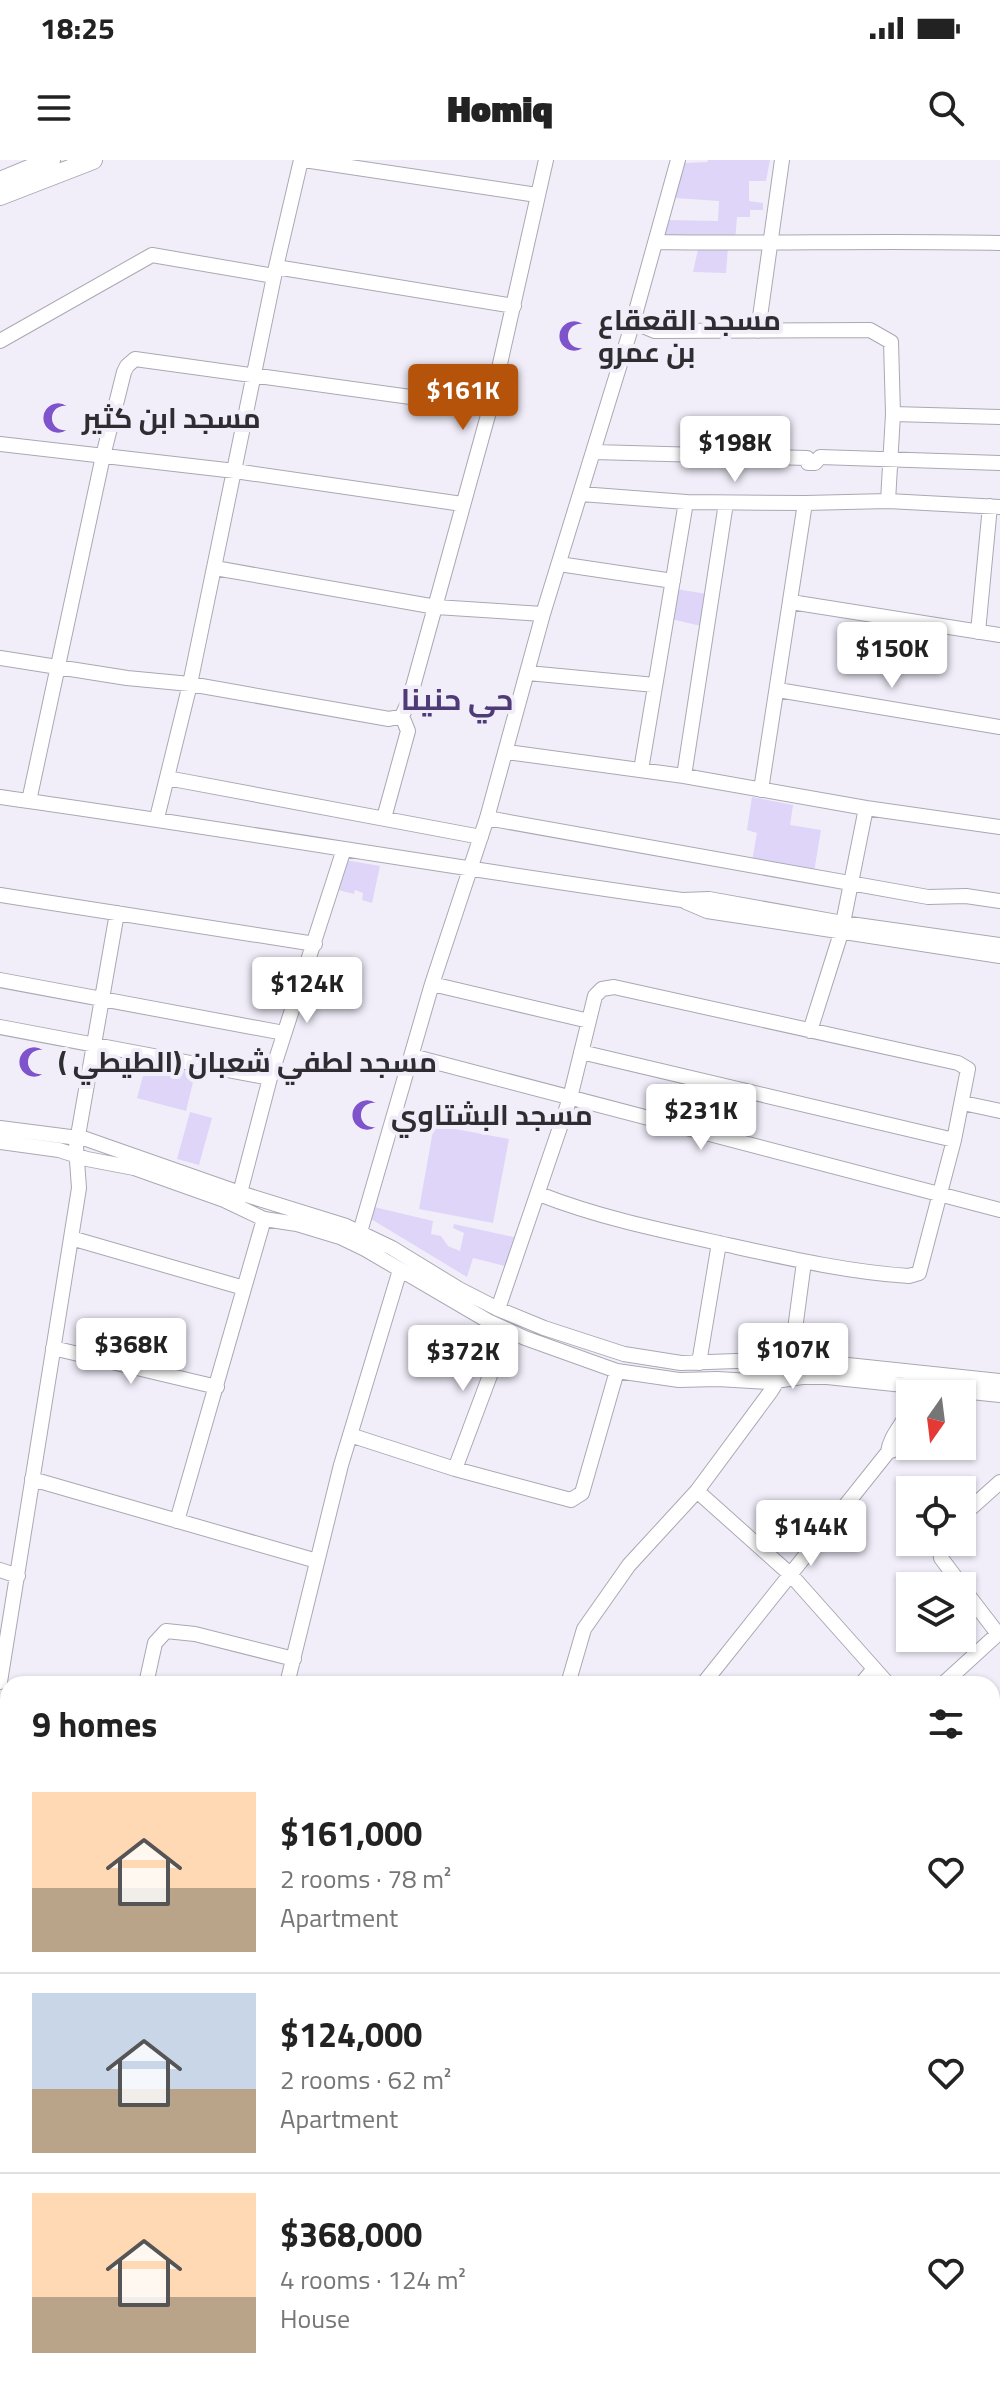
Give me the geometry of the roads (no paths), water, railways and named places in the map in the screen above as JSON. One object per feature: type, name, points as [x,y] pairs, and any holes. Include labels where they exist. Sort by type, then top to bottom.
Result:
[{"type":"main road","points":[[0,181],[51,160]]},
{"type":"main road","points":[[0,196],[93,160]]},
{"type":"street","points":[[157,818],[190,684],[275,272],[303,160],[537,195]]},
{"type":"street","points":[[384,818],[408,731],[402,716],[436,607],[490,408],[546,160]]},
{"type":"street","points":[[360,1232],[432,984],[507,752],[543,614],[633,322],[678,160]]},
{"type":"street","points":[[758,331],[782,160]]},
{"type":"street","points":[[656,242],[770,244],[888,240],[1000,243]]},
{"type":"street","points":[[0,341],[152,255],[514,306]]},
{"type":"street","points":[[633,322],[655,331],[870,330],[887,338],[891,342],[893,414],[888,501]]},
{"type":"street","points":[[29,801],[103,456],[124,372],[130,362],[135,359],[490,408]]},
{"type":"street","points":[[893,414],[1000,417]]},
{"type":"street","points":[[0,444],[235,471],[462,504]]},
{"type":"street","points":[[594,452],[807,458],[808,463],[815,463],[820,457],[1000,463]]},
{"type":"street","points":[[581,494],[686,502],[888,501],[995,507],[978,632]]},
{"type":"street","points":[[641,770],[686,502]]},
{"type":"street","points":[[684,776],[726,503]]},
{"type":"street","points":[[761,790],[805,503]]},
{"type":"street","points":[[559,564],[673,581]]},
{"type":"street","points":[[215,568],[436,607],[543,614]]},
{"type":"street","points":[[791,602],[1000,635]]},
{"type":"street","points":[[0,658],[127,678],[190,684],[389,719],[402,716]]},
{"type":"street","points":[[528,673],[655,685]]},
{"type":"street","points":[[778,690],[1000,727]]},
{"type":"street","points":[[507,752],[684,776],[866,808],[1000,827]]},
{"type":"street","points":[[167,778],[481,837]]},
{"type":"street","points":[[0,797],[157,818],[471,871],[682,900],[709,899],[842,928],[1000,956]]},
{"type":"street","points":[[810,1031],[842,928],[866,808]]},
{"type":"street","points":[[487,818],[928,897],[966,896],[1000,901]]},
{"type":"street","points":[[240,1193],[270,1078],[344,849]]},
{"type":"street","points":[[0,895],[315,944]]},
{"type":"street","points":[[79,1188],[92,1160],[86,1139],[95,1044],[117,913]]},
{"type":"street","points":[[842,928],[1000,945]]},
{"type":"street","points":[[0,980],[284,1033]]},
{"type":"street","points":[[432,984],[589,1021]]},
{"type":"street","points":[[498,1309],[570,1098],[597,993],[614,987],[966,1065],[968,1069],[963,1103],[919,1273],[897,1276],[804,1262],[577,1209],[539,1194]]},
{"type":"street","points":[[0,1027],[270,1078]]},
{"type":"street","points":[[581,1052],[954,1140]]},
{"type":"street","points":[[412,1056],[1000,1210]]},
{"type":"street","points":[[963,1103],[1000,1111]]},
{"type":"street","points":[[0,1128],[86,1139],[360,1232],[498,1309],[544,1328],[624,1354],[662,1361],[699,1363],[791,1359],[1000,1381]]},
{"type":"street","points":[[1,1676],[79,1188],[77,1156],[86,1139]]},
{"type":"street","points":[[0,1142],[59,1150],[146,1171],[264,1218],[340,1237],[507,1330],[617,1371],[659,1379],[777,1381],[815,1377],[896,1384]]},
{"type":"street","points":[[177,1521],[264,1218],[276,1211],[269,1203]]},
{"type":"street","points":[[71,1238],[244,1288]]},
{"type":"street","points":[[699,1363],[719,1243]]},
{"type":"street","points":[[791,1359],[804,1262]]},
{"type":"street","points":[[289,1676],[350,1435],[400,1270]]},
{"type":"street","points":[[455,1469],[507,1330]]},
{"type":"street","points":[[53,1348],[217,1387]]},
{"type":"street","points":[[570,1676],[584,1629],[629,1565],[697,1491],[777,1381],[780,1369],[769,1359]]},
{"type":"street","points":[[749,1417],[754,1400],[756,1369],[769,1359]]},
{"type":"street","points":[[350,1435],[455,1469],[575,1499],[583,1489],[617,1371]]},
{"type":"street","points":[[976,1394],[1000,1395]]},
{"type":"street","points":[[709,1676],[888,1452],[896,1433]]},
{"type":"street","points":[[888,1452],[896,1449]]},
{"type":"street","points":[[32,1479],[317,1561]]},
{"type":"street","points":[[976,1503],[1000,1482]]},
{"type":"street","points":[[697,1491],[791,1575],[881,1676]]},
{"type":"street","points":[[0,1570],[18,1576]]},
{"type":"street","points":[[952,1676],[999,1633],[976,1604]]},
{"type":"street","points":[[148,1676],[155,1643],[166,1631],[195,1634],[294,1659]]},
{"type":"street","points":[[868,1676],[874,1669]]},
{"type":"place","name":"مسجد القعقاع بن عمرو","points":[[574,336]]},
{"type":"place","name":"مسجد ابن كثير","points":[[58,418]]},
{"type":"place","name":"مسجد لطفي شعبان (الطيطي )","points":[[34,1062]]},
{"type":"place","name":"مسجد البشتاوي","points":[[367,1115]]},
{"type":"district","name":"حي حنينا","points":[[457,700]]}]
